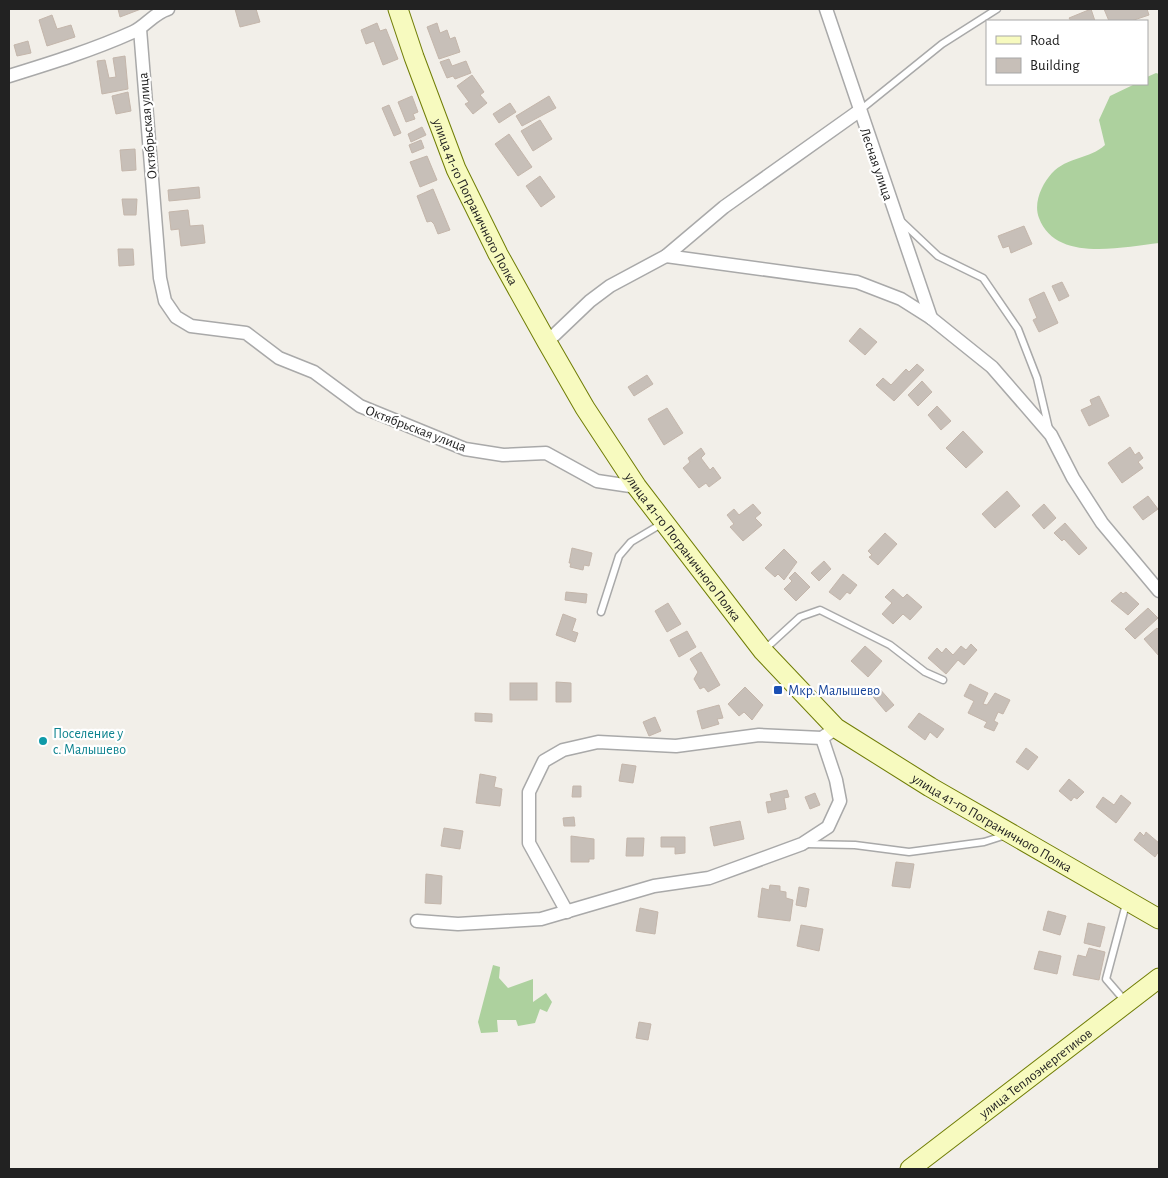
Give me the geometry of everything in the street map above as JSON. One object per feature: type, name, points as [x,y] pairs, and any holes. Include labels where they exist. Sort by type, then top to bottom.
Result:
[{"type":"street","points":[[9,76],[101,46],[140,29],[159,12],[168,9]]},
{"type":"street","name":"улица 41-го Пограничного Полка","points":[[398,9],[414,58],[456,169],[498,254],[585,408],[637,487],[664,523],[829,733],[1159,919]]},
{"type":"street","name":"Лесная улица","points":[[826,9],[859,111],[931,318]]},
{"type":"street","name":"Октябрьская улица","points":[[140,29],[160,278],[166,301],[176,318],[191,326],[246,333],[279,358],[314,372],[360,406],[465,449],[502,455],[546,454],[597,481],[637,487]]},
{"type":"street","points":[[547,342],[590,301],[610,286],[666,256],[724,207],[859,111]]},
{"type":"street","points":[[666,256],[857,282],[901,299],[931,318],[992,367],[1051,435],[1073,478],[1102,523],[1159,591]]},
{"type":"street","points":[[417,922],[458,924],[532,920],[566,912],[654,886],[709,878],[802,844],[828,827],[840,801],[829,733],[759,735],[676,746],[598,742],[563,750],[544,760],[529,792],[529,843],[566,912]]},
{"type":"street","name":"улица Теплоэнергетиков","points":[[910,1169],[1159,978]]},
{"type":"lane","points":[[859,111],[942,44],[997,9]]},
{"type":"lane","points":[[896,215],[938,256],[983,278],[1018,329],[1036,378],[1051,435]]},
{"type":"lane","points":[[601,612],[619,556],[631,542],[664,523]]},
{"type":"lane","points":[[763,651],[800,617],[820,610],[890,645],[926,672],[944,680]]},
{"type":"lane","points":[[802,844],[855,845],[909,852],[984,842],[1010,834]]},
{"type":"lane","points":[[1127,900],[1106,979],[1127,1003]]},
{"type":"green space","points":[[1156,73],[1159,74],[1159,243],[1109,249],[1092,249],[1075,247],[1060,241],[1048,232],[1037,212],[1038,200],[1045,183],[1052,173],[1064,164],[1099,150],[1105,145],[1099,120],[1110,96],[1133,85],[1148,85],[1148,77]]},
{"type":"green space","points":[[493,965],[500,967],[499,978],[508,988],[533,979],[533,1002],[546,993],[552,1002],[547,1012],[540,1009],[535,1023],[518,1026],[516,1020],[497,1020],[498,1032],[481,1033],[478,1022]]},
{"type":"building","points":[[118,9],[141,9],[120,17]]},
{"type":"building","points":[[235,9],[256,9],[260,22],[240,27]]},
{"type":"building","points":[[1091,9],[1095,20],[1070,20],[1069,18]]},
{"type":"building","points":[[1104,9],[1147,9],[1149,15],[1134,20],[1109,20]]},
{"type":"building","points":[[52,15],[57,29],[71,25],[75,37],[47,46],[39,20]]},
{"type":"building","points":[[377,23],[380,31],[386,29],[398,59],[383,65],[374,41],[366,44],[361,30]]},
{"type":"building","points":[[437,23],[440,33],[447,30],[450,39],[455,37],[460,52],[439,59],[427,27]]},
{"type":"building","points":[[28,41],[31,53],[17,56],[14,45]]},
{"type":"building","points":[[125,56],[128,89],[102,94],[97,61],[105,60],[109,78],[116,77],[113,58]]},
{"type":"building","points":[[449,59],[452,66],[466,61],[471,73],[455,79],[453,76],[447,78],[440,62]]},
{"type":"building","points":[[472,75],[484,92],[480,95],[487,103],[473,114],[465,104],[469,102],[457,86]]},
{"type":"building","points":[[128,92],[131,111],[116,114],[112,96]]},
{"type":"building","points":[[412,96],[418,112],[413,114],[415,119],[406,122],[398,102]]},
{"type":"building","points":[[549,96],[556,108],[522,126],[516,116]]},
{"type":"building","points":[[510,103],[516,112],[499,123],[493,114]]},
{"type":"building","points":[[389,105],[401,133],[394,136],[382,108]]},
{"type":"building","points":[[540,120],[552,139],[533,151],[521,131]]},
{"type":"building","points":[[422,127],[426,135],[411,142],[408,134]]},
{"type":"building","points":[[509,134],[532,167],[518,176],[495,144]]},
{"type":"building","points":[[421,140],[424,148],[412,153],[409,145]]},
{"type":"building","points":[[135,149],[136,170],[122,171],[120,150]]},
{"type":"building","points":[[427,156],[437,180],[420,187],[410,162]]},
{"type":"building","points":[[540,176],[555,197],[541,207],[526,186]]},
{"type":"building","points":[[199,187],[200,198],[169,201],[168,190]]},
{"type":"building","points":[[433,189],[450,230],[438,234],[434,224],[431,221],[427,222],[417,196]]},
{"type":"building","points":[[122,199],[137,199],[136,215],[124,215]]},
{"type":"building","points":[[188,210],[190,226],[203,225],[205,243],[181,246],[179,229],[171,230],[169,212]]},
{"type":"building","points":[[1024,226],[1032,244],[1011,253],[1009,246],[1003,248],[998,236]]},
{"type":"building","points":[[118,249],[133,249],[134,265],[119,266]]},
{"type":"building","points":[[1062,282],[1069,296],[1059,301],[1052,286]]},
{"type":"building","points":[[1044,292],[1058,323],[1039,332],[1033,320],[1037,318],[1029,299]]},
{"type":"building","points":[[860,328],[877,342],[865,355],[849,341]]},
{"type":"building","points":[[917,364],[924,370],[894,401],[876,385],[883,378],[891,385],[906,369],[909,372]]},
{"type":"building","points":[[647,375],[653,384],[634,396],[628,387]]},
{"type":"building","points":[[922,381],[932,392],[918,406],[908,395]]},
{"type":"building","points":[[1099,396],[1109,416],[1089,426],[1081,410],[1092,405],[1090,400]]},
{"type":"building","points":[[937,406],[951,421],[941,430],[928,415]]},
{"type":"building","points":[[667,408],[683,433],[664,445],[648,419]]},
{"type":"building","points":[[963,431],[983,452],[966,468],[946,448]]},
{"type":"building","points":[[1130,447],[1135,455],[1139,452],[1143,458],[1138,462],[1143,468],[1122,483],[1108,463]]},
{"type":"building","points":[[701,448],[705,454],[701,458],[710,470],[713,467],[721,478],[709,487],[706,483],[699,488],[683,468],[690,462],[688,458]]},
{"type":"building","points":[[1007,491],[1020,506],[995,528],[982,514]]},
{"type":"building","points":[[1148,496],[1158,509],[1143,520],[1133,507]]},
{"type":"building","points":[[753,504],[761,513],[755,518],[762,525],[743,541],[730,527],[734,524],[727,515],[734,509],[739,515]]},
{"type":"building","points":[[1044,504],[1056,518],[1044,529],[1032,515]]},
{"type":"building","points":[[1065,523],[1087,548],[1079,555],[1064,539],[1062,541],[1054,533]]},
{"type":"building","points":[[885,533],[897,544],[878,565],[869,557],[872,555],[868,551]]},
{"type":"building","points":[[572,548],[592,553],[589,566],[584,565],[583,570],[570,567]]},
{"type":"building","points":[[784,549],[797,562],[784,580],[778,574],[775,577],[765,568]]},
{"type":"building","points":[[824,561],[831,569],[819,581],[811,573]]},
{"type":"building","points":[[795,572],[810,587],[796,601],[784,589],[792,581],[789,578]]},
{"type":"building","points":[[843,574],[857,585],[850,594],[847,592],[840,600],[829,592]]},
{"type":"building","points":[[893,589],[903,598],[907,594],[922,607],[910,620],[903,614],[893,624],[882,614],[892,603],[885,597]]},
{"type":"building","points":[[566,592],[587,594],[586,603],[565,600]]},
{"type":"building","points":[[1121,592],[1123,594],[1126,592],[1139,604],[1128,615],[1111,601]]},
{"type":"building","points":[[668,603],[681,624],[667,632],[655,611]]},
{"type":"building","points":[[1148,608],[1158,618],[1135,639],[1125,629]]},
{"type":"building","points":[[563,614],[576,619],[572,631],[578,633],[575,642],[556,635]]},
{"type":"building","points":[[1157,628],[1159,630],[1159,656],[1144,639]]},
{"type":"building","points":[[687,631],[696,647],[679,657],[670,640]]},
{"type":"building","points":[[971,644],[977,650],[964,665],[958,660],[946,674],[928,658],[937,648],[942,653],[946,648],[953,655],[961,646],[966,650]]},
{"type":"building","points":[[865,646],[882,661],[868,677],[851,661]]},
{"type":"building","points":[[701,652],[720,685],[708,692],[704,687],[700,689],[694,679],[698,672],[690,659]]},
{"type":"building","points":[[556,682],[571,683],[571,702],[556,702]]},
{"type":"building","points":[[510,683],[537,683],[537,700],[510,700]]},
{"type":"building","points":[[970,684],[988,693],[983,704],[987,705],[995,693],[1010,700],[1003,714],[998,712],[994,721],[998,723],[994,731],[984,727],[987,722],[968,713],[974,701],[964,696]]},
{"type":"building","points":[[745,687],[763,705],[752,720],[744,712],[739,716],[728,704]]},
{"type":"building","points":[[878,687],[894,705],[886,712],[870,693]]},
{"type":"building","points":[[719,705],[723,718],[717,719],[719,724],[702,729],[697,711]]},
{"type":"building","points":[[475,713],[492,714],[492,722],[475,721]]},
{"type":"building","points":[[919,713],[944,729],[937,738],[930,732],[925,740],[908,727]]},
{"type":"building","points":[[655,717],[661,731],[649,736],[643,722]]},
{"type":"building","points":[[1026,748],[1038,757],[1028,770],[1016,762]]},
{"type":"building","points":[[622,764],[636,766],[633,783],[619,781]]},
{"type":"building","points":[[480,774],[496,777],[494,787],[502,789],[500,806],[476,803]]},
{"type":"building","points":[[1069,779],[1084,792],[1077,799],[1074,797],[1071,801],[1059,791]]},
{"type":"building","points":[[573,786],[581,786],[581,797],[572,797]]},
{"type":"building","points":[[787,790],[789,797],[784,798],[786,809],[768,813],[766,802],[772,801],[770,794]]},
{"type":"building","points":[[815,793],[820,805],[810,809],[805,797]]},
{"type":"building","points":[[1121,795],[1131,803],[1116,823],[1096,807],[1103,797],[1114,805]]},
{"type":"building","points":[[574,817],[575,826],[564,826],[563,818]]},
{"type":"building","points":[[740,821],[744,839],[714,846],[710,827]]},
{"type":"building","points":[[444,828],[463,831],[460,849],[441,846]]},
{"type":"building","points":[[1140,832],[1144,836],[1146,832],[1159,843],[1159,851],[1155,857],[1134,840]]},
{"type":"building","points":[[571,836],[594,839],[594,859],[589,859],[589,862],[571,862]]},
{"type":"building","points":[[661,837],[685,837],[685,853],[675,854],[675,847],[661,847]]},
{"type":"building","points":[[627,838],[644,838],[643,856],[626,856]]},
{"type":"building","points":[[896,862],[914,864],[910,888],[892,886]]},
{"type":"building","points":[[426,874],[442,876],[441,904],[425,903]]},
{"type":"building","points":[[770,885],[780,886],[780,891],[786,892],[786,898],[793,900],[790,921],[758,917],[762,888],[769,890]]},
{"type":"building","points":[[799,887],[809,889],[806,907],[796,905]]},
{"type":"building","points":[[640,908],[658,912],[655,934],[636,931]]},
{"type":"building","points":[[1048,911],[1066,916],[1060,935],[1043,930]]},
{"type":"building","points":[[1088,923],[1105,927],[1100,947],[1084,943]]},
{"type":"building","points":[[801,925],[823,929],[819,951],[797,946]]},
{"type":"building","points":[[1089,948],[1105,952],[1099,980],[1073,975],[1078,955],[1086,957]]},
{"type":"building","points":[[1039,951],[1061,956],[1057,974],[1034,969]]},
{"type":"building","points":[[639,1022],[651,1024],[648,1040],[636,1038]]},
{"type":"place","name":"Мкр. Малышево","points":[[778,690]]},
{"type":"place","name":"Поселение у с. Малышево","points":[[43,741]]}]
